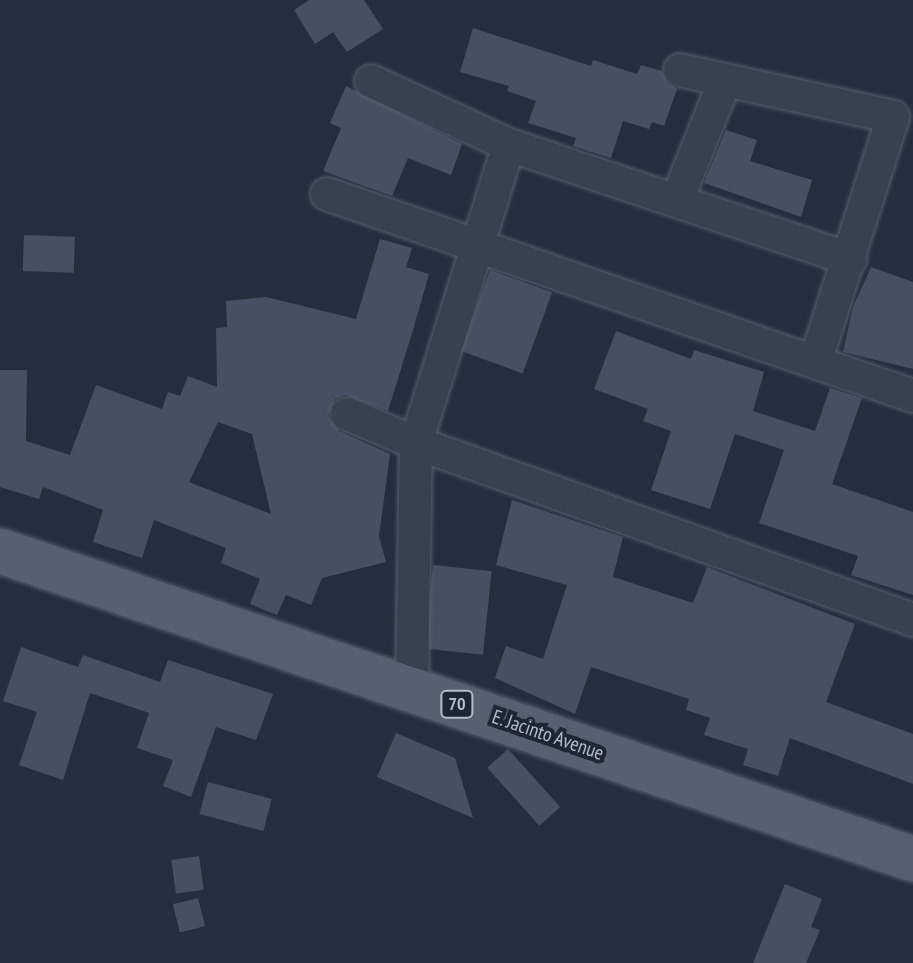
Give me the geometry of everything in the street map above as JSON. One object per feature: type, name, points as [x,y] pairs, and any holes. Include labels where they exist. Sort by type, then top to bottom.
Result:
[{"type":"main road","name":"E. Jacinto Avenue","points":[[0,551],[913,859]]},
{"type":"street","points":[[680,70],[724,83],[893,117],[816,360]]},
{"type":"street","points":[[371,81],[509,145],[850,259]]},
{"type":"street","points":[[677,200],[724,83]]},
{"type":"street","points":[[412,689],[416,443],[480,248],[509,145]]},
{"type":"street","points":[[327,194],[816,360],[913,396]]},
{"type":"street","points":[[347,414],[416,443],[913,620]]},
{"type":"building","points":[[309,0],[364,0],[383,29],[347,52],[333,32],[315,44],[294,10]]},
{"type":"building","points":[[473,28],[591,66],[593,60],[637,74],[641,65],[662,71],[667,83],[677,89],[664,126],[652,122],[649,129],[623,121],[611,158],[573,146],[576,138],[528,123],[536,101],[507,91],[509,86],[460,72]]},
{"type":"building","points":[[346,86],[462,144],[451,175],[408,158],[392,196],[323,171],[341,128],[330,123]]},
{"type":"building","points":[[726,130],[757,140],[750,161],[812,180],[801,217],[704,183]]},
{"type":"building","points":[[24,235],[75,237],[74,273],[23,271]]},
{"type":"building","points":[[380,239],[412,248],[406,267],[429,274],[388,411],[345,395],[335,399],[328,416],[339,431],[390,454],[379,536],[386,562],[322,578],[311,605],[286,595],[277,615],[250,604],[260,579],[221,563],[226,548],[154,520],[142,558],[93,542],[103,510],[43,487],[39,499],[0,487],[0,370],[27,370],[26,441],[70,455],[96,385],[162,409],[168,392],[180,396],[188,376],[217,387],[216,328],[227,327],[226,301],[266,297],[356,319]],"holes":[[[218,422],[252,434],[271,514],[189,482]]]},
{"type":"building","points":[[871,267],[913,282],[913,369],[843,352],[853,307]]},
{"type":"building","points":[[490,270],[552,293],[523,373],[461,351]]},
{"type":"building","points":[[616,331],[691,359],[694,350],[764,372],[753,411],[815,431],[830,388],[862,398],[832,484],[913,512],[913,595],[851,575],[858,556],[759,523],[784,450],[735,434],[710,509],[651,490],[671,431],[643,421],[648,409],[594,389]]},
{"type":"building","points":[[512,500],[623,537],[613,577],[693,603],[707,567],[855,624],[826,702],[913,734],[913,784],[790,738],[778,776],[743,765],[748,749],[704,735],[710,718],[686,710],[689,699],[591,667],[575,714],[495,678],[506,646],[543,659],[567,585],[496,565]]},
{"type":"building","points":[[433,565],[492,571],[483,655],[424,649]]},
{"type":"building","points":[[21,647],[78,667],[83,655],[160,682],[168,660],[273,694],[256,740],[216,727],[191,797],[163,786],[173,760],[137,748],[149,713],[90,693],[63,780],[19,765],[37,712],[3,701]]},
{"type":"building","points":[[396,733],[455,758],[473,818],[377,777]]},
{"type":"building","points":[[508,749],[560,807],[539,826],[487,768]]},
{"type":"building","points":[[208,782],[272,799],[263,831],[199,814]]},
{"type":"building","points":[[199,856],[204,890],[176,894],[171,860]]},
{"type":"building","points":[[785,884],[822,899],[811,927],[820,930],[806,963],[753,963]]},
{"type":"building","points":[[198,898],[205,926],[180,932],[173,904]]}]
